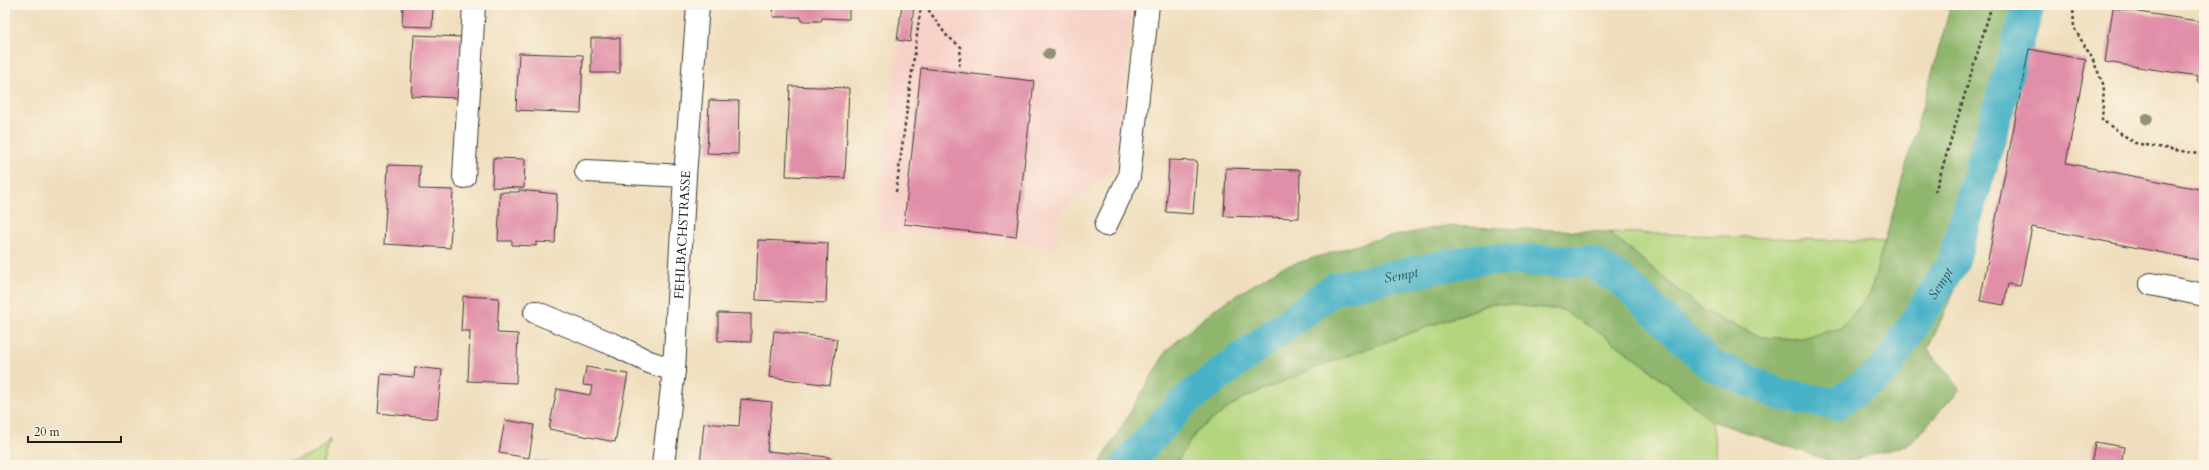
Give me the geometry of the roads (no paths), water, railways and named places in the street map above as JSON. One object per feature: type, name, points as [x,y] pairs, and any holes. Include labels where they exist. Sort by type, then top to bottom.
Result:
[{"type":"street","points":[[464,177],[474,5]]},
{"type":"street","name":"FEHLBACHSTRASSE","points":[[663,465],[674,370],[685,176],[698,5]]},
{"type":"street","points":[[1106,225],[1129,177],[1148,5]]},
{"type":"street","points":[[586,171],[685,176]]},
{"type":"street","points":[[2151,284],[2204,295]]},
{"type":"street","points":[[535,312],[618,346],[649,362],[674,370]]},
{"type":"waterway","name":"Sempt","points":[[1711,365],[1782,395],[1836,404],[1884,371],[1953,263],[2029,5]]},
{"type":"waterway","name":"Sempt","points":[[1126,465],[1185,401],[1335,288],[1480,259],[1591,262],[1624,282],[1705,360]]}]
